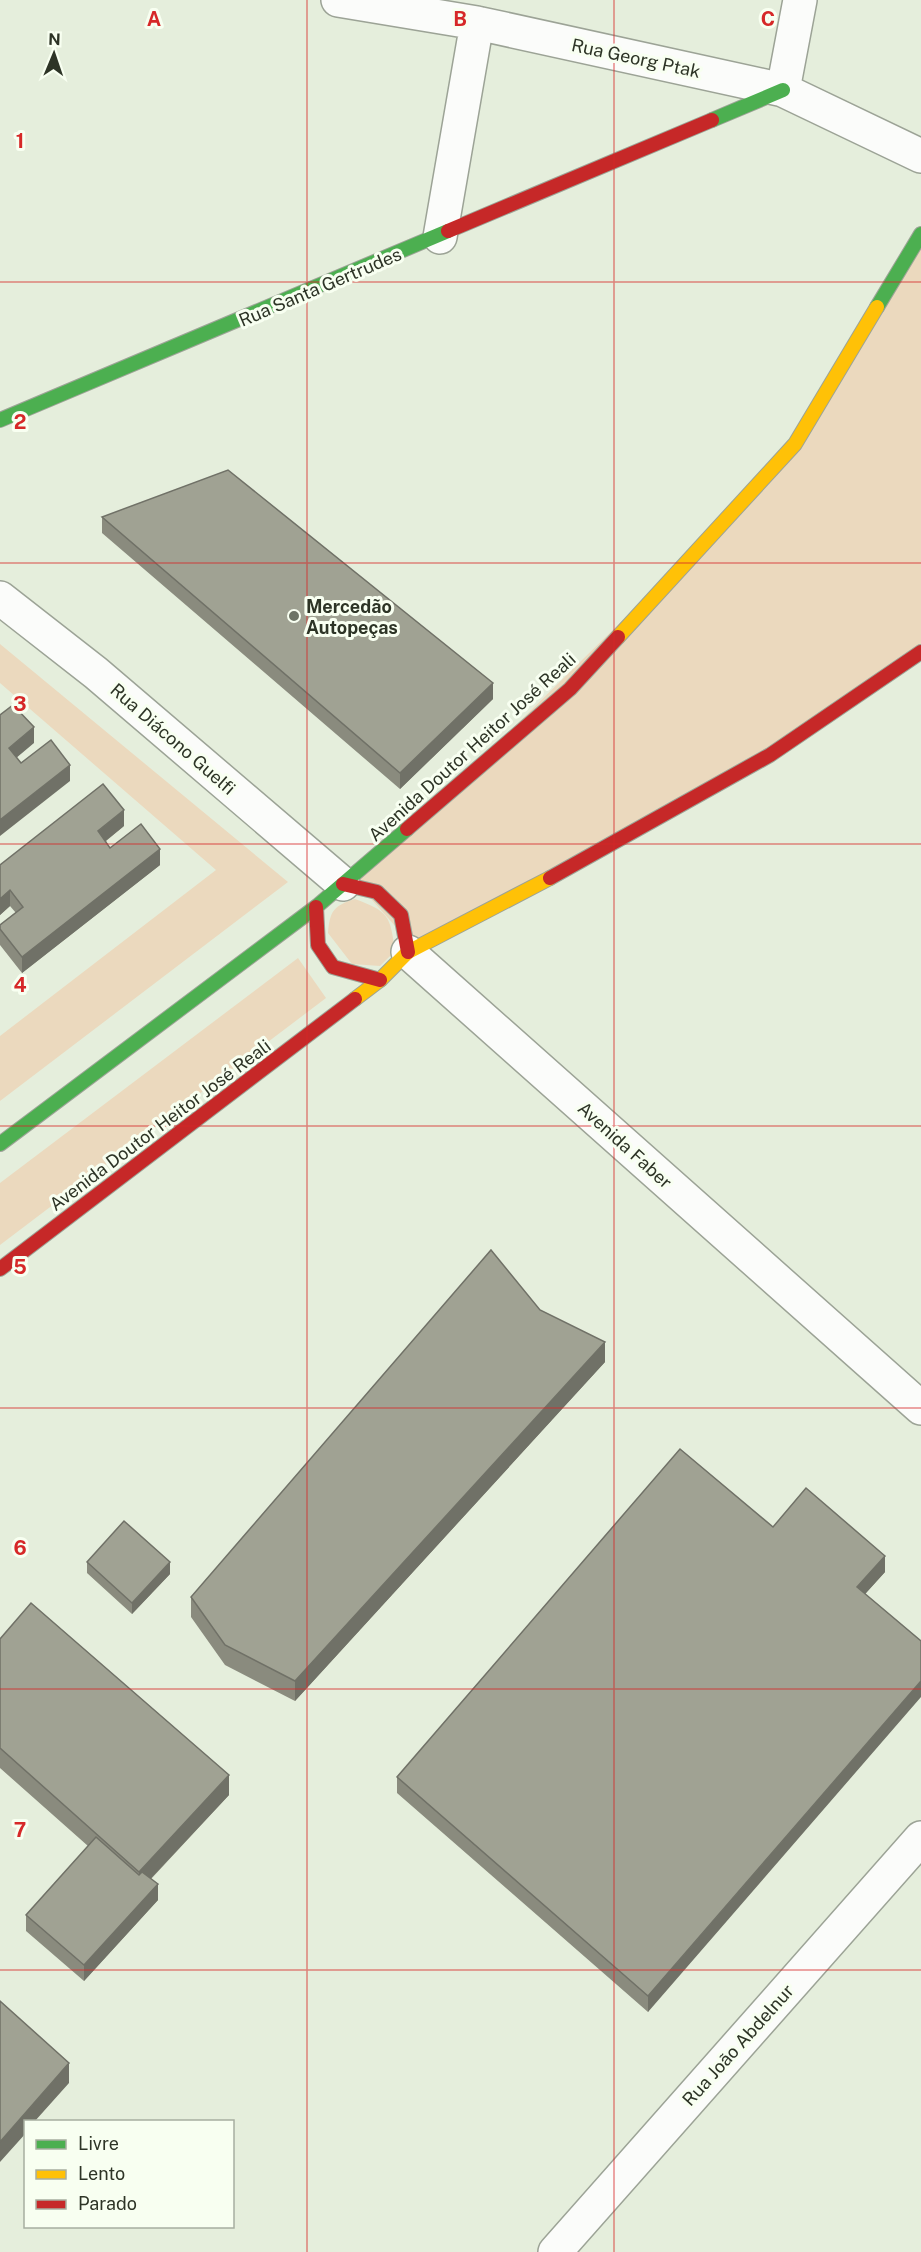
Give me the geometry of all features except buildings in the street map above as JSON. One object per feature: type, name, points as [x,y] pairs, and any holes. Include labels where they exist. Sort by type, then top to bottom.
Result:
[{"type":"main road","name":"Rua Santa Gertrudes","points":[[0,420],[440,237],[783,90]]},
{"type":"main road","name":"Avenida Doutor Heitor José Reali","points":[[0,1144],[316,907],[570,689],[795,444],[921,234]]},
{"type":"main road","name":"Avenida Doutor Heitor José Reali","points":[[0,1269],[380,980],[408,952],[620,841],[770,755],[921,652]]},
{"type":"main road","points":[[343,884],[377,892],[401,915],[408,952]]},
{"type":"main road","points":[[316,907],[318,945],[333,967],[380,980]]},
{"type":"street","name":"Rua Georg Ptak","points":[[338,0],[477,23],[783,90],[921,156]]},
{"type":"street","points":[[783,90],[800,0]]},
{"type":"street","points":[[440,237],[477,23]]},
{"type":"street","name":"Rua Diácono Guelfi","points":[[0,598],[96,673],[343,884]]},
{"type":"street","name":"Avenida Faber","points":[[408,952],[921,1408]]},
{"type":"street","name":"Rua João Abdelnur","points":[[555,2252],[921,1838]]},
{"type":"shaded area","points":[[921,240],[921,646],[767,752],[412,945],[356,882],[798,448]]},
{"type":"shaded area","points":[[0,644],[288,882],[0,1101],[0,1036],[216,870],[0,683]]},
{"type":"shaded area","points":[[355,899],[381,912],[389,922],[395,951],[380,966],[352,964],[328,933],[334,910]]},
{"type":"shaded area","points":[[298,958],[326,998],[0,1245],[0,1183]]},
{"type":"traffic: fast","points":[[712,120],[783,90]]},
{"type":"traffic: fast","points":[[0,420],[448,231]]},
{"type":"traffic: fast","points":[[877,307],[921,234]]},
{"type":"traffic: fast","points":[[0,1144],[316,907],[407,829]]},
{"type":"traffic: slow","points":[[618,637],[795,444],[877,307]]},
{"type":"traffic: slow","points":[[355,999],[380,980],[408,952],[550,878]]},
{"type":"traffic: jam","points":[[448,231],[712,120]]},
{"type":"traffic: jam","points":[[407,829],[570,689],[618,637]]},
{"type":"traffic: jam","points":[[550,878],[770,755],[921,652]]},
{"type":"traffic: jam","points":[[343,884],[377,892],[401,915],[408,952]]},
{"type":"traffic: jam","points":[[316,907],[318,945],[333,967],[380,980]]},
{"type":"traffic: jam","points":[[0,1269],[355,999]]},
{"type":"place","name":"Mercedão Autopeças","points":[[294,616]]}]
